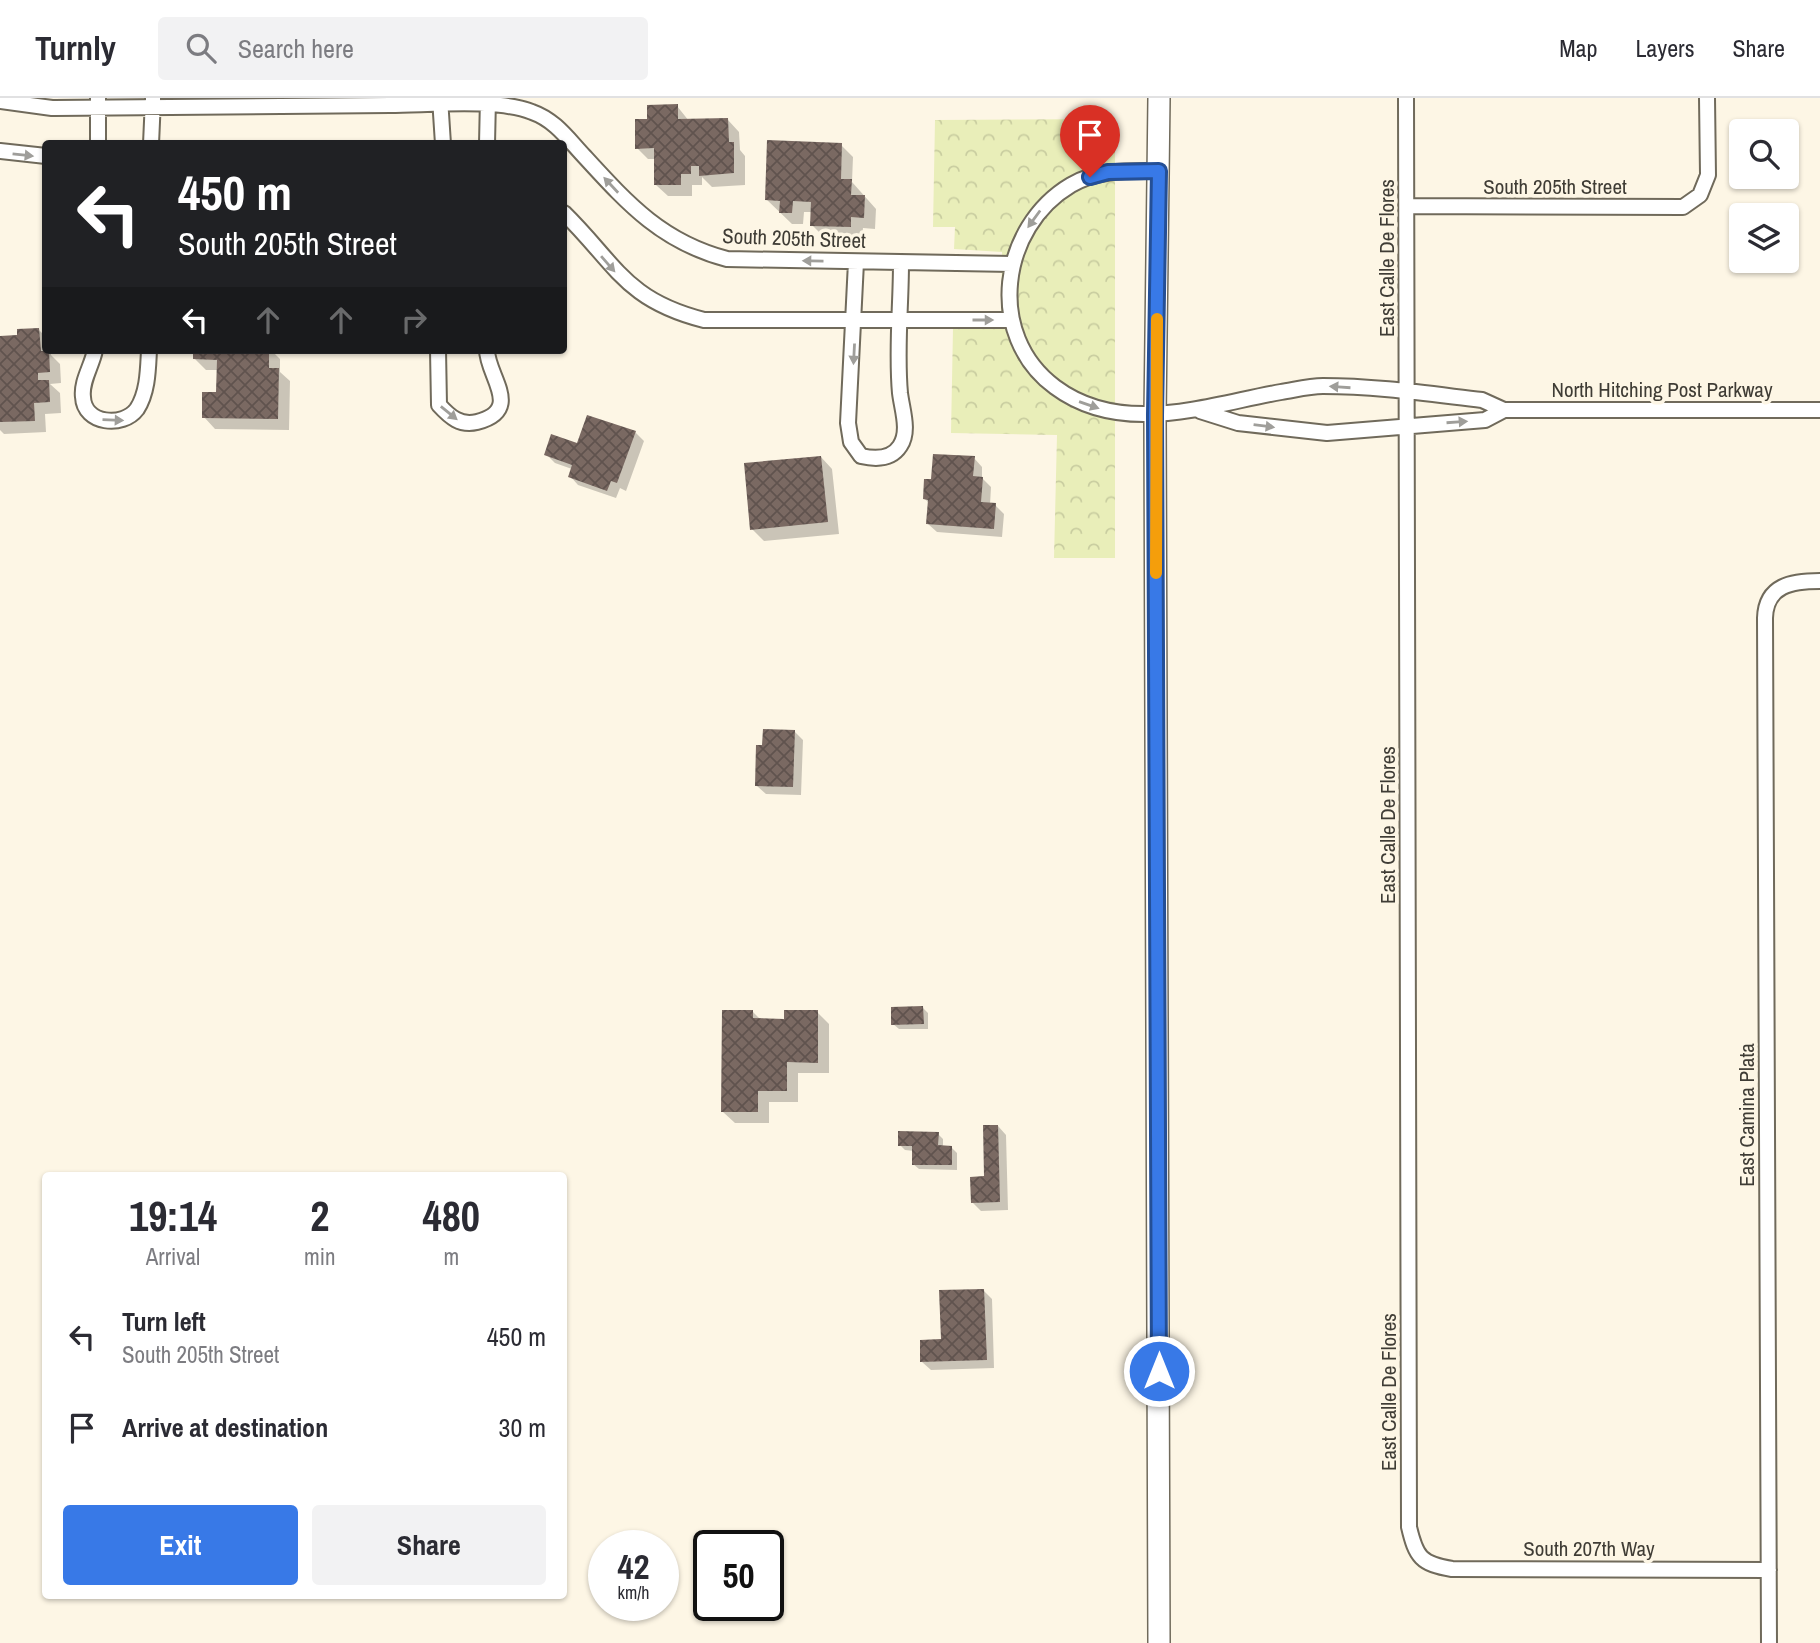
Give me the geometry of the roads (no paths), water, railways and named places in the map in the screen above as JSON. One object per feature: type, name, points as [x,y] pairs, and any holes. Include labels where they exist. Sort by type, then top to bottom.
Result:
[{"type":"main road","points":[[1159,98],[1155,415],[1159,1643]]},
{"type":"street","name":"East Calle De Flores","points":[[1406,98],[1409,1527],[1415,1551]]},
{"type":"street","name":"South 205th Street","points":[[1407,206],[1683,207],[1700,195],[1708,175],[1707,98]]},
{"type":"street","name":"South 205th Street","points":[[0,101],[52,108],[98,103],[153,102],[488,102],[518,108],[549,121],[566,135],[636,212],[659,230],[691,247],[727,259],[1012,264]]},
{"type":"street","points":[[440,101],[443,140]]},
{"type":"street","points":[[151,140],[153,102]]},
{"type":"street","points":[[487,140],[488,102]]},
{"type":"street","points":[[98,103],[98,140]]},
{"type":"street","points":[[0,151],[42,156]]},
{"type":"street","points":[[1155,415],[1098,409],[1075,400],[1053,386],[1023,350],[1009,306],[1012,264],[1030,222],[1043,206],[1073,184],[1108,172],[1159,171]]},
{"type":"street","points":[[567,216],[623,281],[643,295],[683,314],[727,321],[1012,320]]},
{"type":"street","points":[[856,262],[848,424],[851,442],[861,456],[875,459],[893,454],[901,446],[905,430],[900,391],[901,262]]},
{"type":"street","points":[[94,354],[82,387],[82,402],[94,418],[107,421],[125,420],[136,411],[143,398],[148,354]]},
{"type":"street","points":[[438,354],[439,405],[452,418],[468,424],[488,419],[496,412],[502,395],[487,354]]},
{"type":"street","name":"North Hitching Post Parkway","points":[[1155,415],[1198,410],[1321,385],[1482,400],[1504,410],[1820,410]]},
{"type":"street","name":"North Hitching Post Parkway","points":[[1198,410],[1238,423],[1326,433],[1485,420],[1504,410]]},
{"type":"street","name":"East Camina Plata","points":[[1769,1643],[1765,607],[1775,590],[1793,583],[1820,581]]},
{"type":"street","name":"South 207th Way","points":[[1415,1551],[1430,1565],[1452,1569],[1769,1570]]}]
